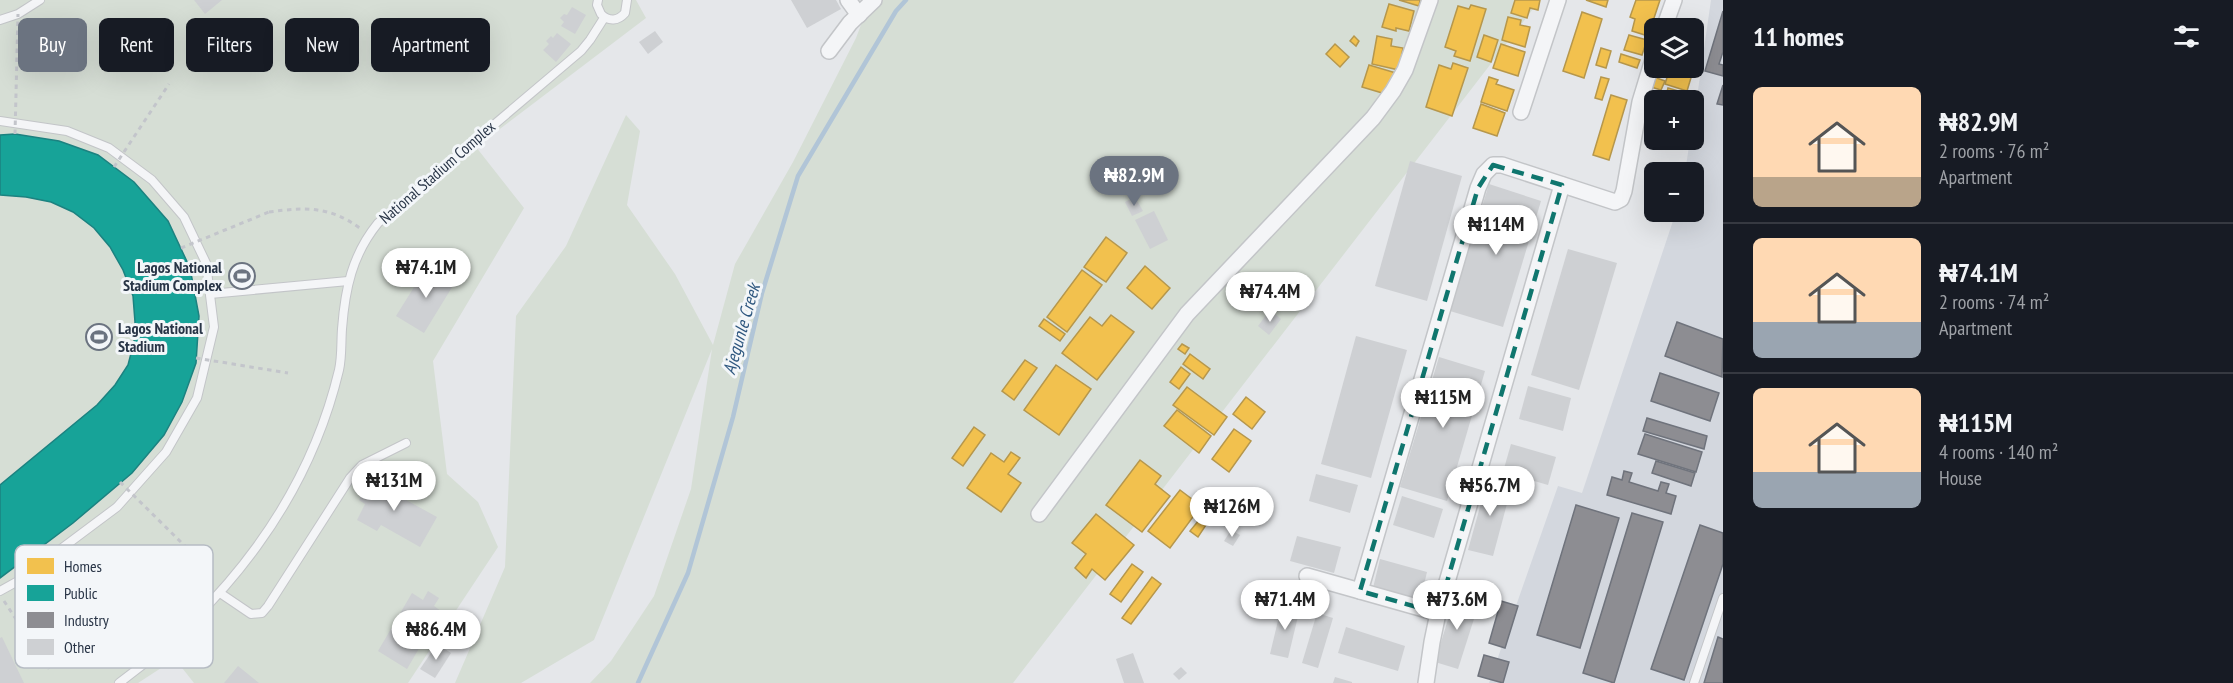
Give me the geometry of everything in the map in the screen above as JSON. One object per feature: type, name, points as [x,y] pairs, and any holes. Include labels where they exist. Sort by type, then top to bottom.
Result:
[{"type":"street","points":[[848,0],[859,15]]},
{"type":"street","points":[[829,51],[874,0]]},
{"type":"street","points":[[1039,514],[1187,314],[1373,118],[1405,70],[1430,0]]},
{"type":"street","points":[[1521,112],[1558,0]]},
{"type":"street","points":[[1668,18],[1674,0]]},
{"type":"street","points":[[1360,591],[1484,174],[1492,165],[1502,165],[1615,202],[1621,199],[1640,102],[1647,78]]},
{"type":"street","points":[[1426,683],[1438,614],[1562,185]]},
{"type":"street","points":[[1307,576],[1438,614]]},
{"type":"lane","points":[[0,20],[18,14],[40,0]]},
{"type":"lane","points":[[598,0],[598,10],[604,18],[613,20],[622,17],[627,9],[627,0]]},
{"type":"lane","name":"National Stadium Complex","points":[[213,600],[247,562],[278,516],[320,434],[339,366],[348,281],[356,258],[369,235],[378,223],[581,51],[604,18]]},
{"type":"lane","points":[[0,121],[67,130],[109,148],[152,180],[184,217],[206,263],[214,327],[197,398],[166,452],[117,507],[66,545]]},
{"type":"lane","points":[[210,294],[348,281]]},
{"type":"lane","points":[[220,593],[251,614],[262,613],[350,478],[362,465],[406,443]]},
{"type":"lane","points":[[0,593],[15,583]]},
{"type":"lane","points":[[1694,683],[1723,598]]},
{"type":"lane","name":"National Stadium Complex","points":[[119,683],[140,668]]},
{"type":"path","points":[[15,134],[18,14]]},
{"type":"path","points":[[114,167],[169,84]]},
{"type":"path","points":[[181,248],[269,212],[318,209],[344,216],[369,235]]},
{"type":"path","points":[[196,358],[288,373]]},
{"type":"path","points":[[120,483],[183,545]]},
{"type":"path","points":[[0,593],[15,616]]},
{"type":"highlighted area","points":[[1493,165],[1562,185],[1438,613],[1360,591],[1478,188]]},
{"type":"shaded area","name":"Lagos National Stadium Complex","points":[[0,0],[636,0],[646,18],[476,147],[524,208],[433,361],[447,474],[478,502],[498,547],[408,683],[194,683],[182,668],[213,668],[213,545],[15,545],[15,668],[161,668],[138,683],[0,683]]},
{"type":"shaded area","points":[[881,0],[1540,0],[1013,683],[590,683],[611,661],[654,596],[691,489],[712,349],[594,640],[521,683],[455,683],[505,567],[516,316],[566,246],[626,115],[640,131],[627,205],[675,274],[713,345],[735,264],[793,162],[856,38],[864,17]]},
{"type":"shaded area","points":[[1711,0],[1723,0],[1723,683],[1489,683],[1558,486],[1582,493],[1673,222],[1704,222],[1704,162],[1687,162],[1688,150],[1704,150],[1704,90],[1698,90],[1700,78],[1704,78],[1704,49]]},
{"type":"building: Homes","points":[[1399,0],[1420,0],[1419,6]]},
{"type":"building: Homes","points":[[1515,0],[1540,0],[1538,10],[1530,8],[1527,18],[1511,13]]},
{"type":"building: Homes","points":[[1586,0],[1608,0],[1606,7]]},
{"type":"building: Homes","points":[[1636,0],[1660,0],[1654,18],[1644,18],[1644,35],[1632,31],[1635,19],[1630,17]]},
{"type":"building: Homes","points":[[1389,4],[1414,11],[1409,31],[1396,28],[1396,31],[1382,27]]},
{"type":"building: Homes","points":[[1471,5],[1486,9],[1470,61],[1454,56],[1456,51],[1445,47],[1458,6],[1469,9]]},
{"type":"building: Homes","points":[[1582,12],[1602,19],[1584,78],[1563,71]]},
{"type":"building: Homes","points":[[1508,17],[1521,20],[1520,25],[1530,27],[1525,47],[1502,40]]},
{"type":"building: Homes","points":[[1484,35],[1498,40],[1491,62],[1477,57]]},
{"type":"building: Homes","points":[[1629,35],[1644,39],[1642,55],[1624,50]]},
{"type":"building: Homes","points":[[1354,36],[1359,41],[1356,46],[1350,41]]},
{"type":"building: Homes","points":[[1377,36],[1392,39],[1391,46],[1403,48],[1399,70],[1372,64]]},
{"type":"building: Homes","points":[[1335,44],[1349,57],[1340,67],[1326,54]]},
{"type":"building: Homes","points":[[1501,44],[1525,52],[1518,76],[1493,68]]},
{"type":"building: Homes","points":[[1601,48],[1611,51],[1606,68],[1596,65]]},
{"type":"building: Homes","points":[[1621,54],[1640,60],[1637,68],[1619,62]]},
{"type":"building: Homes","points":[[1453,63],[1468,68],[1452,116],[1426,107],[1439,65],[1451,69]]},
{"type":"building: Homes","points":[[1369,65],[1396,73],[1389,95],[1362,87]]},
{"type":"building: Homes","points":[[1489,77],[1498,80],[1496,84],[1514,90],[1507,111],[1481,102]]},
{"type":"building: Homes","points":[[1601,77],[1609,79],[1602,100],[1595,98]]},
{"type":"building: Homes","points":[[1654,78],[1665,81],[1661,90],[1651,87]]},
{"type":"building: Homes","points":[[1667,78],[1691,78],[1687,90],[1665,84]]},
{"type":"building: Homes","points":[[1611,95],[1627,100],[1609,160],[1593,155]]},
{"type":"building: Homes","points":[[1481,104],[1505,113],[1497,136],[1473,128]]},
{"type":"building: Homes","points":[[1106,237],[1127,253],[1106,282],[1084,267]]},
{"type":"building: Homes","points":[[1145,266],[1170,288],[1152,309],[1127,288]]},
{"type":"building: Homes","points":[[1082,270],[1102,285],[1067,332],[1047,317]]},
{"type":"building: Homes","points":[[1111,315],[1134,332],[1097,380],[1062,353],[1090,317],[1102,326]]},
{"type":"building: Homes","points":[[1044,319],[1065,334],[1060,341],[1039,326]]},
{"type":"building: Homes","points":[[1182,344],[1189,348],[1185,354],[1178,349]]},
{"type":"building: Homes","points":[[1190,354],[1210,369],[1203,379],[1183,364]]},
{"type":"building: Homes","points":[[1025,360],[1037,368],[1014,400],[1002,391]]},
{"type":"building: Homes","points":[[1056,365],[1091,389],[1059,435],[1024,410]]},
{"type":"building: Homes","points":[[1181,367],[1190,374],[1179,389],[1170,382]]},
{"type":"building: Homes","points":[[1187,387],[1227,417],[1214,435],[1173,405]]},
{"type":"building: Homes","points":[[1246,397],[1265,412],[1252,429],[1233,414]]},
{"type":"building: Homes","points":[[1177,410],[1211,436],[1199,453],[1164,426]]},
{"type":"building: Homes","points":[[974,427],[985,435],[963,466],[952,458]]},
{"type":"building: Homes","points":[[1234,429],[1251,441],[1229,472],[1212,459]]},
{"type":"building: Homes","points":[[1011,452],[1020,458],[1008,474],[1021,483],[1001,512],[967,488],[991,453],[1004,462]]},
{"type":"building: Homes","points":[[1140,460],[1161,476],[1155,484],[1170,496],[1142,532],[1106,505]]},
{"type":"building: Homes","points":[[1180,490],[1201,506],[1170,548],[1148,531]]},
{"type":"building: Homes","points":[[1220,490],[1229,496],[1215,516],[1206,510]]},
{"type":"building: Homes","points":[[1096,514],[1134,545],[1105,580],[1092,569],[1086,578],[1075,568],[1086,554],[1072,543]]},
{"type":"building: Homes","points":[[1199,520],[1206,525],[1198,537],[1190,531]]},
{"type":"building: Homes","points":[[1132,564],[1143,572],[1121,602],[1110,594]]},
{"type":"building: Homes","points":[[1152,577],[1161,584],[1131,624],[1122,618]]},
{"type":"building: Public","points":[[15,134],[59,141],[98,155],[134,182],[168,221],[190,268],[199,316],[196,363],[182,402],[164,435],[132,473],[44,545],[15,545],[15,567],[0,578],[0,485],[97,405],[115,385],[128,365],[134,342],[135,322],[133,296],[123,270],[110,247],[94,228],[73,212],[51,202],[0,195],[0,135]]},
{"type":"building: Industry","points":[[1723,11],[1723,52],[1719,64],[1723,65],[1723,76],[1705,71]]},
{"type":"building: Industry","points":[[1723,85],[1723,105],[1717,104]]},
{"type":"building: Industry","points":[[1677,322],[1723,339],[1722,377],[1665,356]]},
{"type":"building: Industry","points":[[1660,373],[1719,393],[1710,421],[1651,401]]},
{"type":"building: Industry","points":[[1647,418],[1707,436],[1704,449],[1643,431]]},
{"type":"building: Industry","points":[[1645,434],[1702,452],[1696,472],[1638,454]]},
{"type":"building: Industry","points":[[1656,461],[1695,473],[1691,486],[1652,473]]},
{"type":"building: Industry","points":[[1624,471],[1632,473],[1629,482],[1658,491],[1661,482],[1669,484],[1666,493],[1676,496],[1671,514],[1607,495],[1612,477],[1622,480]]},
{"type":"building: Industry","points":[[1576,505],[1619,518],[1580,648],[1537,635]]},
{"type":"building: Industry","points":[[1632,513],[1663,522],[1614,683],[1583,673]]},
{"type":"building: Industry","points":[[1700,525],[1723,533],[1723,564],[1684,680],[1651,669]]},
{"type":"building: Industry","points":[[1501,601],[1518,606],[1505,648],[1489,643]]},
{"type":"building: Industry","points":[[1718,637],[1723,639],[1723,683],[1704,683]]},
{"type":"building: Industry","points":[[1484,655],[1509,662],[1503,683],[1478,676]]},
{"type":"building: Other","points":[[194,0],[222,0],[205,14]]},
{"type":"building: Other","points":[[791,0],[836,0],[841,9],[807,28]]},
{"type":"building: Other","points":[[572,7],[586,15],[575,34],[561,26],[564,22],[560,18],[564,14],[567,15]]},
{"type":"building: Other","points":[[655,31],[663,42],[648,54],[639,42]]},
{"type":"building: Other","points":[[557,33],[571,44],[556,62],[543,50],[549,44],[546,41]]},
{"type":"building: Other","points":[[1410,161],[1462,176],[1427,301],[1375,286]]},
{"type":"building: Other","points":[[1489,184],[1541,201],[1503,327],[1450,311]]},
{"type":"building: Other","points":[[1135,197],[1143,211],[1132,216],[1125,202]]},
{"type":"building: Other","points":[[1154,211],[1168,240],[1150,249],[1135,220]]},
{"type":"building: Other","points":[[1568,249],[1617,263],[1579,390],[1531,375]]},
{"type":"building: Other","points":[[426,268],[436,274],[440,268],[457,279],[424,333],[396,316]]},
{"type":"building: Other","points":[[1270,310],[1281,319],[1269,335],[1258,326]]},
{"type":"building: Other","points":[[1356,336],[1407,350],[1371,478],[1321,464]]},
{"type":"building: Other","points":[[1439,357],[1485,371],[1447,501],[1400,487]]},
{"type":"building: Other","points":[[1528,386],[1571,398],[1563,431],[1519,419]]},
{"type":"building: Other","points":[[1511,444],[1556,457],[1548,485],[1503,472]]},
{"type":"building: Other","points":[[381,473],[403,485],[397,495],[437,517],[420,547],[381,525],[377,531],[357,520],[365,504],[359,500],[368,484],[373,487]]},
{"type":"building: Other","points":[[1316,474],[1358,485],[1350,513],[1309,501]]},
{"type":"building: Other","points":[[1488,478],[1512,485],[1493,556],[1468,550]]},
{"type":"building: Other","points":[[1402,496],[1443,509],[1434,538],[1393,525]]},
{"type":"building: Other","points":[[1231,530],[1240,535],[1233,546],[1224,541]]},
{"type":"building: Other","points":[[1297,536],[1341,547],[1334,573],[1290,561]]},
{"type":"building: Other","points":[[1380,559],[1427,572],[1420,601],[1373,588]]},
{"type":"building: Other","points":[[428,591],[439,598],[434,606],[441,611],[407,669],[378,651],[412,593],[423,600]]},
{"type":"building: Other","points":[[1456,593],[1480,600],[1458,669],[1435,662]]},
{"type":"building: Other","points":[[1282,604],[1300,608],[1288,658],[1270,654]]},
{"type":"building: Other","points":[[1317,613],[1333,618],[1318,668],[1302,663]]},
{"type":"building: Other","points":[[1346,627],[1405,646],[1398,671],[1338,653]]},
{"type":"building: Other","points":[[2,637],[24,683],[0,683],[0,638]]},
{"type":"building: Other","points":[[437,644],[451,653],[435,678],[420,669]]},
{"type":"building: Other","points":[[1133,653],[1144,683],[1124,683],[1116,659]]},
{"type":"building: Other","points":[[238,666],[259,683],[224,683]]},
{"type":"building: Other","points":[[1181,667],[1187,673],[1179,680],[1173,674]]},
{"type":"building: Other","points":[[1335,677],[1352,682],[1352,683],[1333,683]]},
{"type":"waterway","name":"Ajegunle Creek","points":[[638,683],[688,573],[733,417],[762,293],[798,176],[896,11],[906,0]]},
{"type":"place","name":"Lagos National Stadium Complex","points":[[242,276]]},
{"type":"place","name":"Lagos National Stadium","points":[[99,337]]}]
